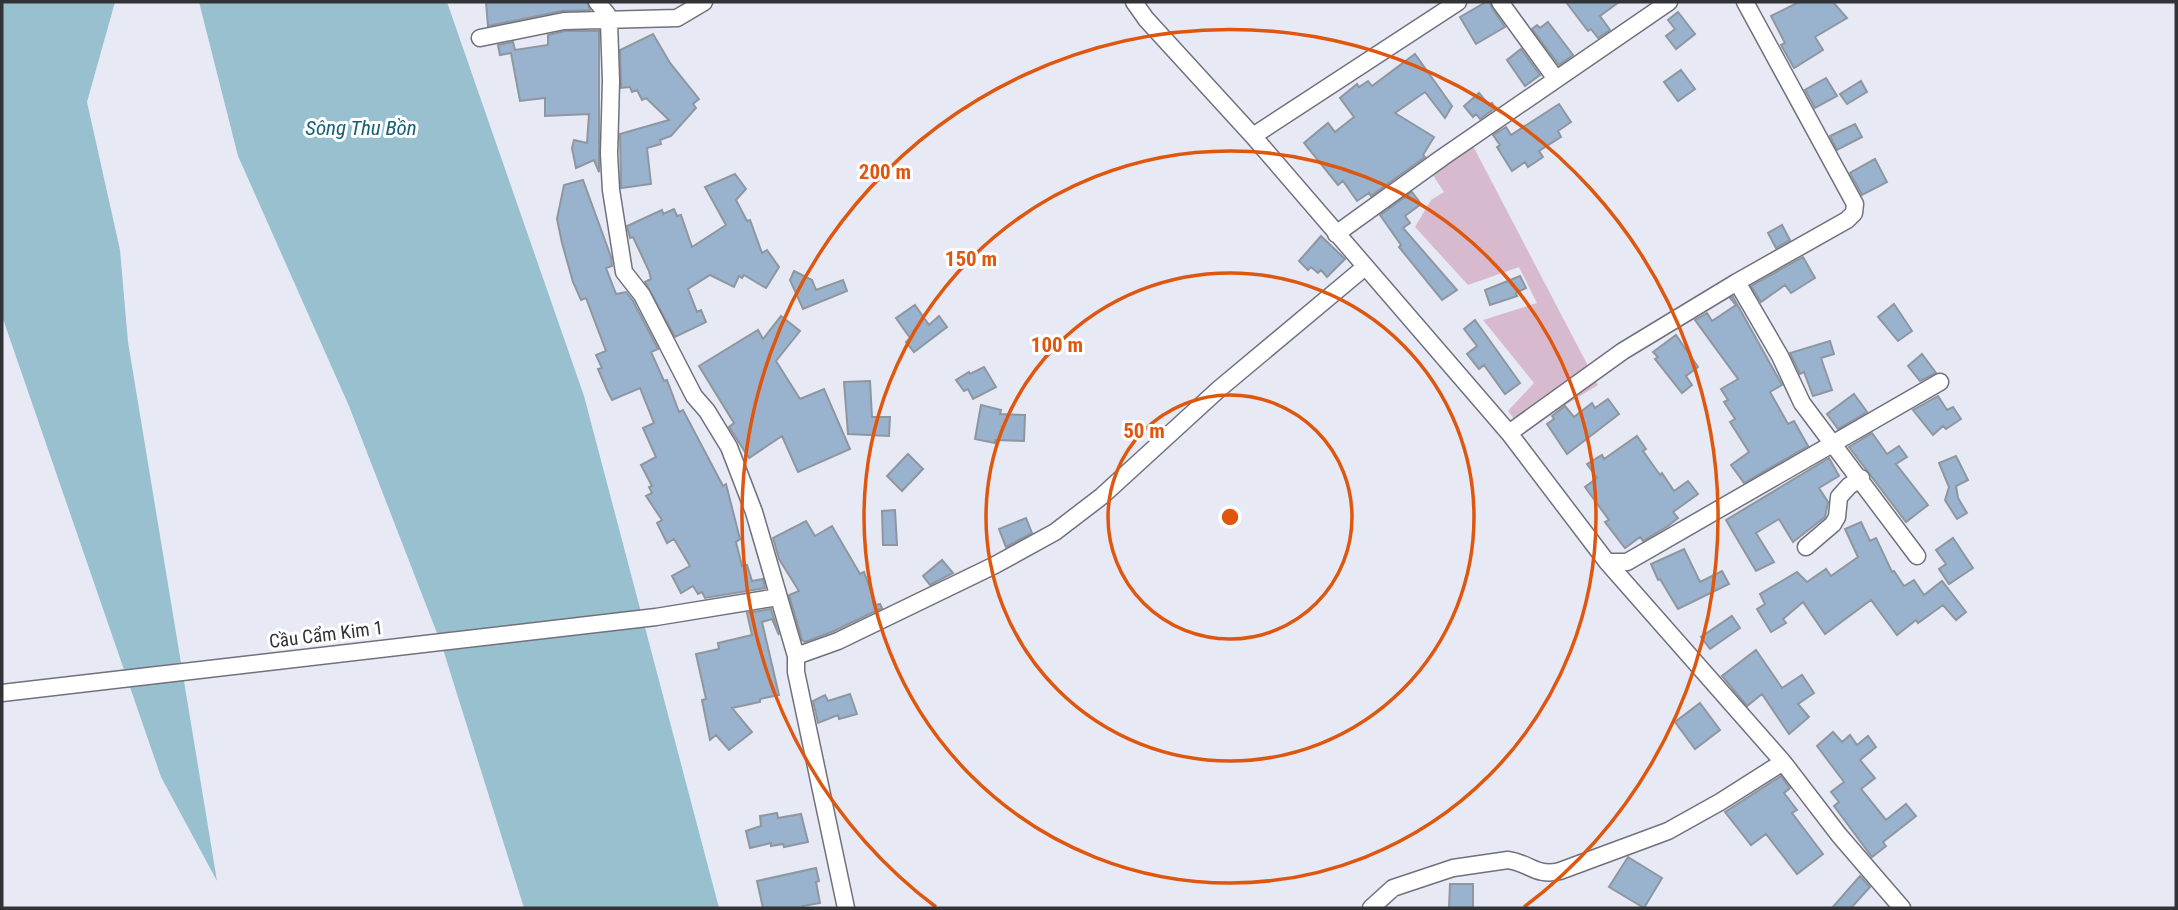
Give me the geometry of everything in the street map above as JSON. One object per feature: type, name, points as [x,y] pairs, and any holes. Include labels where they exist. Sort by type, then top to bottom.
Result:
[{"type":"street","points":[[597,2],[607,14],[609,22],[610,166],[624,272],[642,295],[694,397],[707,411],[729,447],[754,512],[796,656],[796,672],[846,908]]},
{"type":"street","points":[[480,37],[564,21],[609,22],[677,18],[704,2]]},
{"type":"street","points":[[1134,2],[1146,19],[1253,136],[1509,433],[1607,562],[1783,761],[1839,835],[1902,908]]},
{"type":"street","points":[[1253,136],[1458,2]]},
{"type":"street","points":[[1500,2],[1556,79]]},
{"type":"street","points":[[1336,234],[1669,2]]},
{"type":"street","points":[[1509,433],[1623,352],[1737,282],[1847,220],[1854,213],[1855,207],[1745,2]]},
{"type":"street","points":[[796,656],[863,629],[995,565],[1055,532],[1102,496],[1219,389],[1365,267]]},
{"type":"street","points":[[1737,282],[1780,356],[1802,402],[1917,556]]},
{"type":"street","points":[[1607,562],[1627,562],[1940,382]]},
{"type":"street","points":[[1806,547],[1833,524],[1838,517],[1839,497],[1860,478]]},
{"type":"street","name":"Cầu Cẩm Kim 1","points":[[2,693],[656,617],[778,597]]},
{"type":"street","points":[[1371,908],[1393,888],[1453,868],[1508,860],[1547,874],[1560,871],[1668,831],[1720,802],[1783,761]]},
{"type":"shaded area","points":[[1472,144],[1598,385],[1523,431],[1508,411],[1534,383],[1483,320],[1537,303],[1519,267],[1468,285],[1415,227],[1431,200],[1444,192],[1429,169]]},
{"type":"water","points":[[2,2],[115,2],[87,102],[120,250],[128,342],[217,881],[161,777],[2,316]]},
{"type":"water","name":"Sông Thu Bồn","points":[[199,2],[447,2],[584,396],[719,908],[524,908],[442,646],[349,406],[238,156]]},
{"type":"building","points":[[486,2],[587,2],[590,10],[562,11],[488,26]]},
{"type":"building","points":[[1490,2],[1505,27],[1476,44],[1460,17]]},
{"type":"building","points":[[1566,2],[1619,2],[1600,16],[1610,30],[1598,38],[1591,29],[1588,31]]},
{"type":"building","points":[[1799,2],[1833,2],[1847,18],[1815,37],[1823,50],[1794,68],[1781,45],[1785,43],[1771,16]]},
{"type":"building","points":[[1678,12],[1695,34],[1676,49],[1666,36],[1675,29],[1668,20]]},
{"type":"building","points":[[1548,22],[1573,55],[1559,65],[1532,29],[1537,25],[1540,28]]},
{"type":"building","points":[[565,31],[599,31],[599,172],[594,160],[576,168],[572,148],[574,140],[587,143],[589,114],[545,116],[545,98],[520,101],[511,53],[500,55],[498,45],[513,42],[515,50],[548,45],[548,35]]},
{"type":"building","points":[[653,34],[670,63],[699,99],[693,104],[696,108],[671,136],[660,140],[661,144],[647,148],[651,184],[621,188],[620,134],[669,120],[646,98],[642,100],[637,90],[632,92],[630,87],[621,88],[620,50]]},
{"type":"building","points":[[1521,49],[1540,75],[1525,86],[1507,60]]},
{"type":"building","points":[[1415,54],[1452,106],[1445,118],[1425,92],[1395,113],[1434,137],[1423,155],[1425,157],[1371,196],[1369,193],[1357,201],[1343,181],[1338,185],[1304,143],[1328,123],[1335,132],[1354,117],[1340,98],[1357,84],[1359,87],[1368,81],[1372,86]]},
{"type":"building","points":[[1681,70],[1695,89],[1678,101],[1664,82]]},
{"type":"building","points":[[1826,78],[1837,96],[1815,108],[1805,90]]},
{"type":"building","points":[[1861,81],[1867,92],[1847,104],[1840,94]]},
{"type":"building","points":[[1479,93],[1495,108],[1480,119],[1476,114],[1473,117],[1464,106]]},
{"type":"building","points":[[1559,104],[1571,122],[1558,131],[1561,137],[1539,151],[1543,157],[1528,167],[1525,162],[1512,171],[1493,135],[1506,127],[1511,135]]},
{"type":"building","points":[[1855,124],[1862,137],[1837,150],[1830,136]]},
{"type":"building","points":[[1875,159],[1887,182],[1862,195],[1850,173]]},
{"type":"building","points":[[735,174],[746,189],[736,200],[747,221],[750,220],[762,253],[767,250],[779,267],[766,288],[744,275],[742,278],[739,276],[734,287],[710,275],[688,289],[697,312],[701,310],[706,322],[675,337],[645,282],[651,279],[649,271],[633,237],[630,238],[627,226],[662,210],[663,214],[674,209],[677,216],[681,215],[692,247],[726,225],[705,187]]},
{"type":"building","points":[[583,180],[611,257],[612,266],[606,268],[616,294],[626,292],[633,301],[658,349],[651,352],[664,381],[667,380],[679,412],[683,410],[723,486],[726,484],[740,539],[736,542],[742,566],[747,565],[752,581],[763,579],[765,588],[705,598],[702,592],[698,594],[693,586],[681,593],[672,576],[690,566],[674,539],[667,543],[657,523],[662,520],[646,496],[652,493],[649,487],[652,486],[641,465],[656,457],[643,428],[654,423],[640,388],[612,400],[598,369],[602,368],[596,355],[606,351],[586,298],[581,300],[573,282],[562,243],[557,219],[564,185]]},
{"type":"building","points":[[1412,192],[1421,204],[1405,216],[1410,223],[1403,228],[1457,290],[1442,300],[1399,247],[1401,245],[1380,215]]},
{"type":"building","points":[[1782,225],[1790,240],[1776,248],[1768,233]]},
{"type":"building","points":[[1321,236],[1345,259],[1327,277],[1321,270],[1318,273],[1311,267],[1308,270],[1299,261]]},
{"type":"building","points":[[1803,257],[1815,278],[1791,293],[1785,285],[1761,302],[1751,286]]},
{"type":"building","points":[[794,271],[812,280],[816,290],[843,280],[847,291],[803,309],[790,280]]},
{"type":"building","points":[[1520,276],[1526,288],[1516,293],[1517,296],[1490,305],[1485,290]]},
{"type":"building","points":[[1733,297],[1782,385],[1770,392],[1788,424],[1794,421],[1808,446],[1744,483],[1731,465],[1749,452],[1730,422],[1735,419],[1724,402],[1728,400],[1721,389],[1738,379],[1695,320],[1707,313],[1712,321],[1736,305],[1730,298]]},
{"type":"building","points":[[1894,304],[1912,331],[1898,341],[1878,317]]},
{"type":"building","points":[[915,305],[929,325],[939,316],[947,327],[914,352],[906,342],[910,338],[896,318]]},
{"type":"building","points":[[781,316],[800,331],[776,361],[800,399],[824,389],[850,449],[798,472],[782,436],[749,458],[729,427],[734,423],[699,366],[758,330],[763,339]]},
{"type":"building","points":[[1475,320],[1520,383],[1505,394],[1484,365],[1479,369],[1467,354],[1477,346],[1464,329]]},
{"type":"building","points":[[1676,335],[1698,367],[1686,376],[1692,385],[1682,393],[1655,359],[1658,357],[1653,352]]},
{"type":"building","points":[[1830,341],[1834,354],[1821,358],[1832,390],[1813,396],[1804,372],[1800,374],[1790,353]]},
{"type":"building","points":[[1922,354],[1936,373],[1920,381],[1908,366]]},
{"type":"building","points":[[984,367],[996,387],[973,399],[968,389],[964,391],[956,380]]},
{"type":"building","points":[[870,381],[872,417],[890,417],[889,436],[848,434],[844,382]]},
{"type":"building","points":[[1854,394],[1867,412],[1838,429],[1827,414]]},
{"type":"building","points":[[1938,396],[1947,410],[1953,407],[1961,419],[1946,429],[1943,426],[1933,435],[1913,410]]},
{"type":"building","points":[[1608,399],[1619,414],[1567,454],[1547,424],[1554,419],[1552,416],[1565,406],[1574,417],[1592,403],[1595,408]]},
{"type":"building","points":[[981,405],[1001,410],[1000,414],[1025,415],[1024,441],[995,440],[995,443],[975,439]]},
{"type":"building","points":[[1872,433],[1887,454],[1899,446],[1907,457],[1896,464],[1928,505],[1906,522],[1849,447]]},
{"type":"building","points":[[1637,436],[1646,449],[1643,451],[1674,491],[1688,481],[1698,494],[1673,512],[1678,518],[1668,526],[1643,541],[1640,537],[1625,548],[1605,522],[1609,520],[1585,487],[1597,478],[1587,464],[1602,455],[1604,459]]},
{"type":"building","points":[[908,454],[923,469],[902,491],[887,476]]},
{"type":"building","points":[[1956,456],[1968,480],[1956,486],[1958,498],[1967,513],[1957,519],[1945,500],[1949,487],[1939,463]]},
{"type":"building","points":[[1829,458],[1839,476],[1819,488],[1828,502],[1825,517],[1793,542],[1779,519],[1756,533],[1774,562],[1756,571],[1726,520]]},
{"type":"building","points":[[895,510],[897,545],[883,545],[882,511]]},
{"type":"building","points":[[1026,518],[1032,533],[1006,547],[999,529]]},
{"type":"building","points":[[806,521],[815,536],[832,526],[860,574],[864,572],[876,605],[880,604],[882,608],[805,642],[802,640],[789,595],[799,591],[779,559],[773,538]]},
{"type":"building","points":[[1861,522],[1870,541],[1876,538],[1892,572],[1894,571],[1904,586],[1914,580],[1924,595],[1942,581],[1966,612],[1956,620],[1943,605],[1918,623],[1916,620],[1897,635],[1871,600],[1825,634],[1803,602],[1783,619],[1786,623],[1771,632],[1757,609],[1765,604],[1760,594],[1797,572],[1807,582],[1826,569],[1831,576],[1858,557],[1845,529]]},
{"type":"building","points":[[1953,538],[1973,568],[1949,584],[1939,569],[1946,564],[1936,550]]},
{"type":"building","points":[[1684,549],[1700,582],[1722,571],[1729,584],[1678,609],[1660,579],[1658,580],[1651,564]]},
{"type":"building","points":[[942,560],[953,573],[930,585],[923,576]]},
{"type":"building","points":[[771,609],[779,635],[772,619],[762,622],[779,695],[732,708],[752,732],[729,750],[716,735],[710,740],[702,700],[706,699],[696,654],[719,649],[718,643],[752,635],[747,613]]},
{"type":"building","points":[[1732,616],[1740,628],[1710,649],[1701,637]]},
{"type":"building","points":[[1756,650],[1782,688],[1802,675],[1814,693],[1798,704],[1809,717],[1789,734],[1762,694],[1747,706],[1722,676]]},
{"type":"building","points":[[850,694],[857,714],[839,719],[838,715],[818,723],[813,701],[825,695],[828,701]]},
{"type":"building","points":[[1700,703],[1720,730],[1695,749],[1675,722]]},
{"type":"building","points":[[1833,732],[1842,742],[1850,735],[1857,745],[1868,736],[1876,747],[1860,760],[1875,778],[1861,789],[1886,820],[1906,804],[1916,816],[1883,842],[1886,846],[1872,857],[1834,806],[1839,802],[1831,792],[1844,782],[1817,746]]},
{"type":"building","points":[[1781,776],[1790,788],[1784,793],[1797,810],[1792,813],[1823,854],[1797,874],[1766,834],[1751,845],[1725,812]]},
{"type":"building","points":[[777,813],[778,818],[801,814],[808,842],[784,847],[783,844],[771,846],[771,843],[750,848],[746,831],[761,826],[760,816]]},
{"type":"building","points":[[1628,857],[1662,878],[1644,908],[1609,887]]},
{"type":"building","points":[[816,868],[820,903],[803,908],[763,908],[757,881]]},
{"type":"building","points":[[1860,876],[1870,887],[1851,908],[1832,908]]},
{"type":"building","points":[[1450,884],[1473,884],[1473,908],[1449,908]]}]
